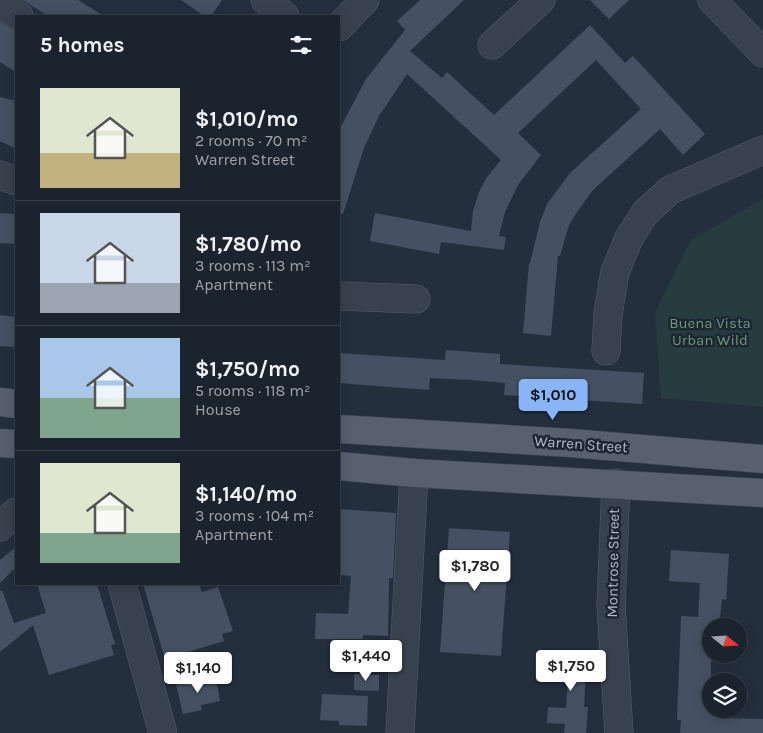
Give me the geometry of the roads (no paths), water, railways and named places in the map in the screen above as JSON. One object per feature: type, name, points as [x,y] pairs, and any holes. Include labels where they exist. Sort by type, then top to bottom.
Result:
[{"type":"main road","points":[[0,402],[15,404]]},
{"type":"main road","name":"Warren Street","points":[[340,429],[571,443],[763,459]]},
{"type":"main road","points":[[0,443],[15,444]]},
{"type":"main road","points":[[340,466],[763,493]]},
{"type":"street","points":[[265,0],[284,15]]},
{"type":"street","points":[[340,26],[365,0]]},
{"type":"street","points":[[492,45],[541,0]]},
{"type":"street","points":[[712,0],[763,53]]},
{"type":"street","points":[[0,4],[17,15]]},
{"type":"street","points":[[606,351],[608,314],[615,272],[629,238],[645,213],[670,190],[763,150]]},
{"type":"street","points":[[0,175],[15,181]]},
{"type":"street","points":[[340,296],[416,299]]},
{"type":"street","points":[[400,733],[414,472]]},
{"type":"street","name":"Montrose Street","points":[[616,483],[611,605],[619,733]]},
{"type":"street","points":[[0,527],[15,513]]},
{"type":"street","points":[[122,585],[163,733]]},
{"type":"park label","name":"Buena Vista Urban Wild","points":[[710,332]]}]
